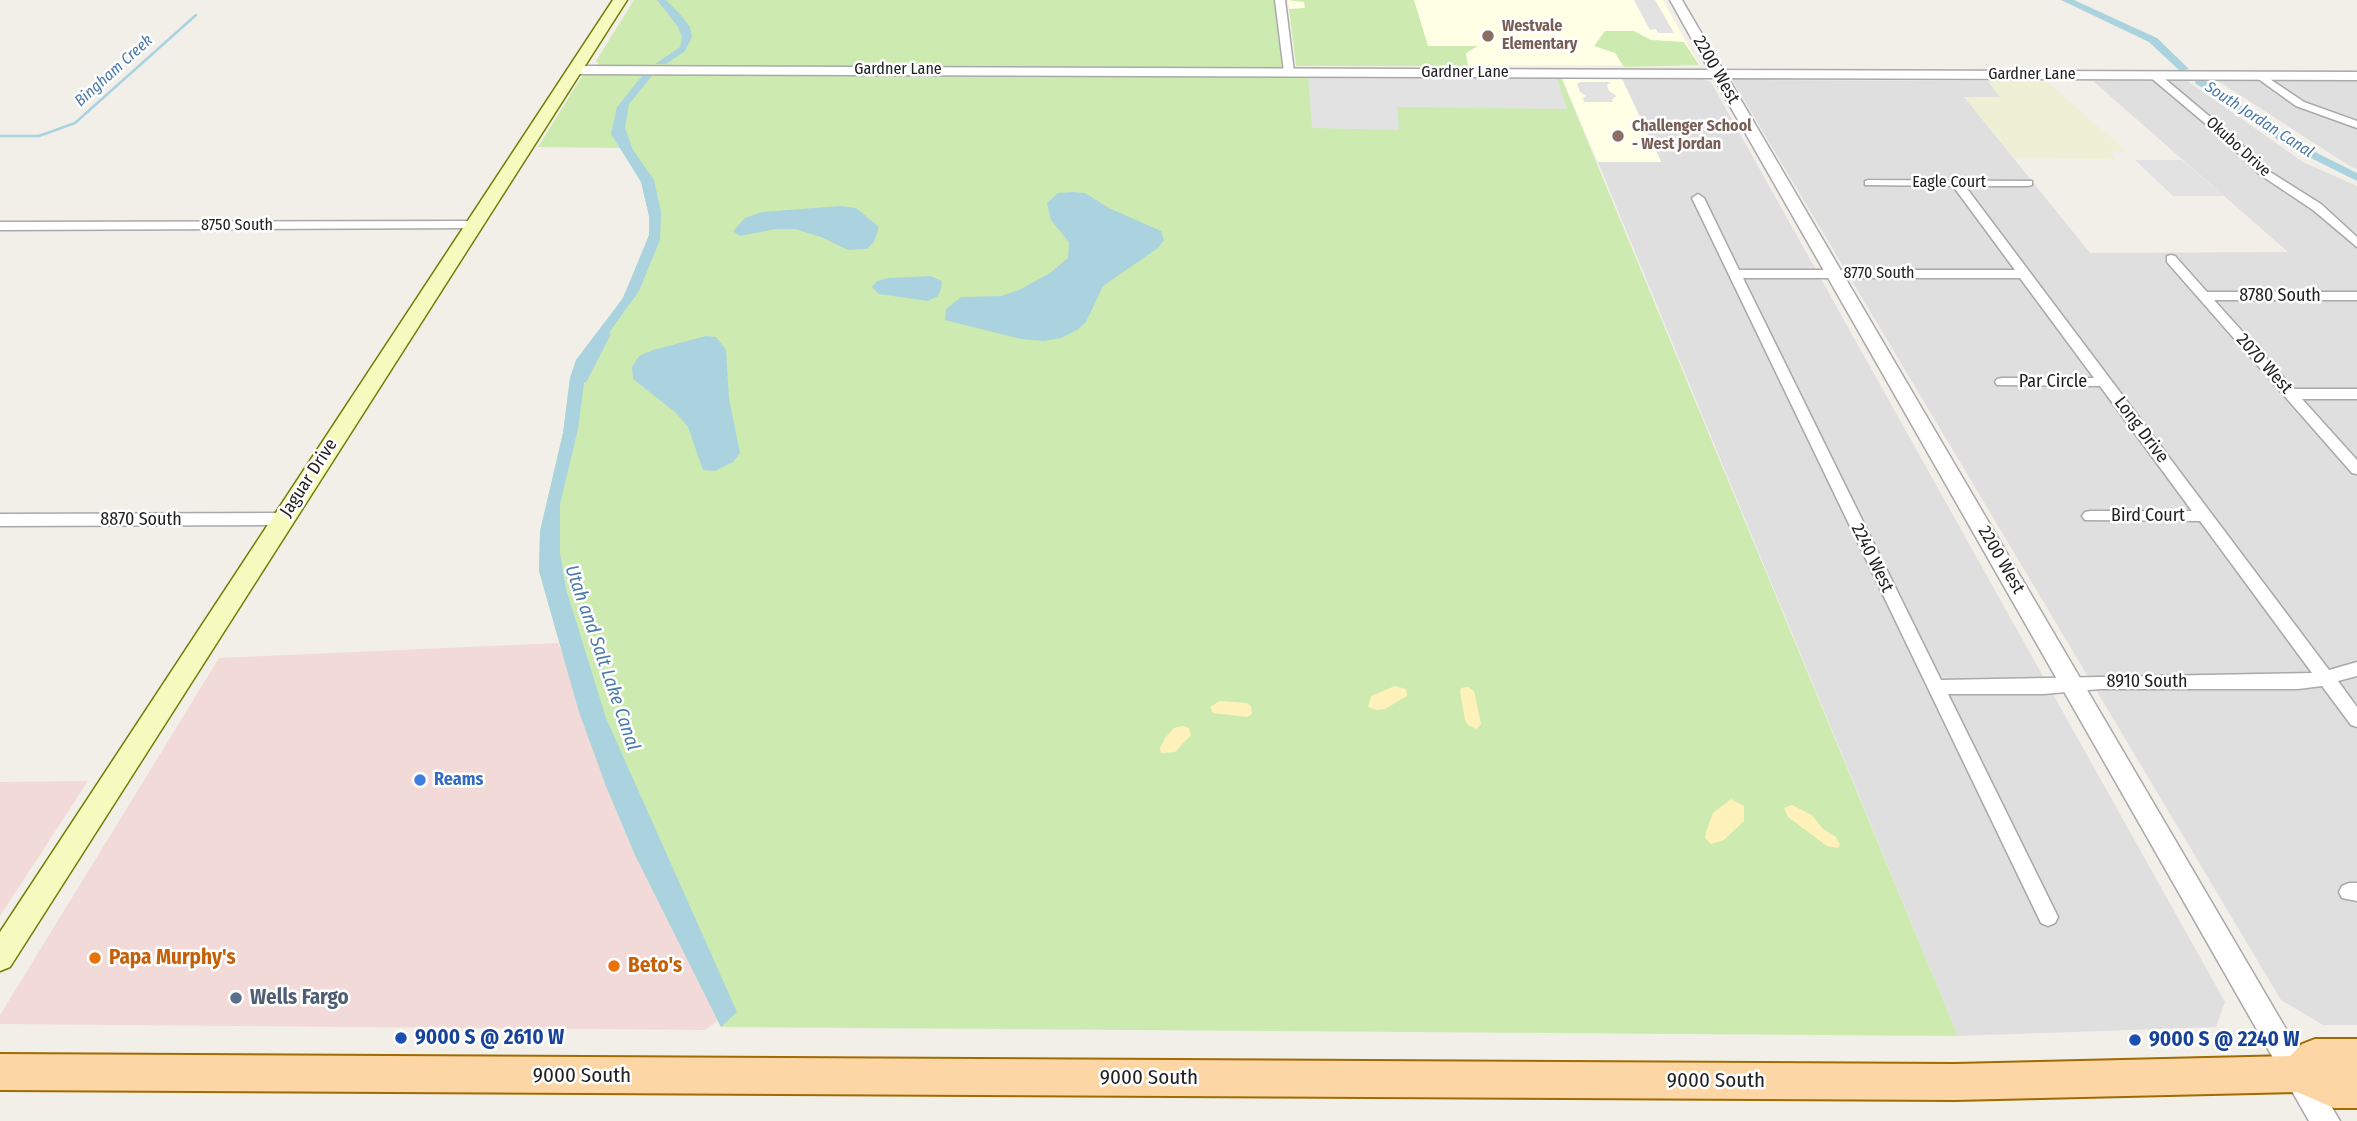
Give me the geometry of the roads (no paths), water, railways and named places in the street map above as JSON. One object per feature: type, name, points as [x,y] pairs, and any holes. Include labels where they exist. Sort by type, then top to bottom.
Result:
[{"type":"main road","name":"Jaguar Drive","points":[[0,957],[620,0]]},
{"type":"main road","points":[[2298,1074],[2315,1056],[2357,1057]]},
{"type":"main road","name":"9000 South","points":[[0,1072],[1930,1082],[2044,1082],[2298,1074],[2334,1090],[2357,1090]]},
{"type":"street","points":[[1280,0],[1289,72]]},
{"type":"street","name":"2200 West","points":[[1676,0],[2325,1121]]},
{"type":"street","name":"Gardner Lane","points":[[574,70],[2357,76]]},
{"type":"street","name":"Okubo Drive","points":[[2154,75],[2230,139],[2263,172],[2317,207],[2357,243]]},
{"type":"street","points":[[2261,76],[2300,104],[2357,125]]},
{"type":"street","name":"Eagle Court","points":[[1870,183],[2028,183]]},
{"type":"street","name":"Long Drive","points":[[1956,183],[2357,720]]},
{"type":"street","name":"2240 West","points":[[1698,198],[2048,917]]},
{"type":"street","name":"8750 South","points":[[0,226],[474,225]]},
{"type":"street","name":"2070 West","points":[[2171,260],[2357,469]]},
{"type":"street","name":"8770 South","points":[[1735,274],[2024,274]]},
{"type":"street","name":"8780 South","points":[[2204,296],[2357,296]]},
{"type":"street","name":"Par Circle","points":[[2002,383],[2105,382]]},
{"type":"street","points":[[2291,394],[2357,394]]},
{"type":"street","name":"Bird Court","points":[[2090,516],[2205,516]]},
{"type":"street","name":"8870 South","points":[[0,520],[283,519]]},
{"type":"street","name":"8910 South","points":[[1935,687],[2074,685],[2100,682],[2298,682],[2326,678],[2357,669]]},
{"type":"water","points":[[657,0],[666,0],[679,13],[690,27],[692,37],[685,51],[666,64],[655,64],[680,47],[682,37],[678,27]]},
{"type":"water","points":[[642,76],[652,76],[629,104],[625,128],[633,150],[654,180],[661,212],[660,240],[639,291],[590,359],[585,375],[578,429],[560,504],[560,553],[566,589],[606,718],[737,1012],[721,1027],[635,855],[606,786],[579,712],[539,571],[540,531],[563,433],[570,378],[576,360],[623,298],[649,235],[649,216],[641,182],[611,134],[617,107]]},
{"type":"water","points":[[1058,193],[1085,193],[1109,208],[1161,231],[1164,240],[1158,248],[1103,286],[1086,322],[1061,338],[1044,341],[1021,339],[945,320],[946,309],[961,297],[1001,296],[1021,289],[1050,273],[1068,258],[1069,242],[1051,220],[1047,203]]},
{"type":"water","points":[[840,206],[856,208],[879,227],[874,242],[867,249],[848,250],[821,237],[795,229],[776,229],[740,236],[733,231],[745,218],[762,212]]},
{"type":"water","points":[[930,276],[942,281],[938,296],[928,301],[879,294],[872,287],[877,281],[888,278]]},
{"type":"water","points":[[706,336],[716,337],[726,350],[729,398],[740,453],[733,462],[715,471],[703,470],[688,427],[675,412],[633,379],[632,367],[639,356],[653,350]]},
{"type":"waterway","name":"South Jordan Canal","points":[[2066,0],[2153,40],[2184,69]]},
{"type":"waterway","name":"Bingham Creek","points":[[0,136],[39,136],[75,123],[196,15]]},
{"type":"waterway","name":"South Jordan Canal","points":[[2199,81],[2291,144],[2357,178]]},
{"type":"waterway","name":"Utah and Salt Lake Canal","points":[[581,379],[604,334]]},
{"type":"place","name":"Westvale Elementary","points":[[1488,36]]},
{"type":"place","name":"Challenger School - West Jordan","points":[[1618,136]]},
{"type":"place","name":"Reams","points":[[420,780]]},
{"type":"place","name":"Papa Murphy's","points":[[95,958]]},
{"type":"place","name":"Beto's","points":[[614,966]]},
{"type":"place","name":"Wells Fargo","points":[[236,998]]},
{"type":"place","name":"9000 S @ 2610 W","points":[[401,1038]]},
{"type":"place","name":"9000 S @ 2240 W","points":[[2135,1040]]}]
